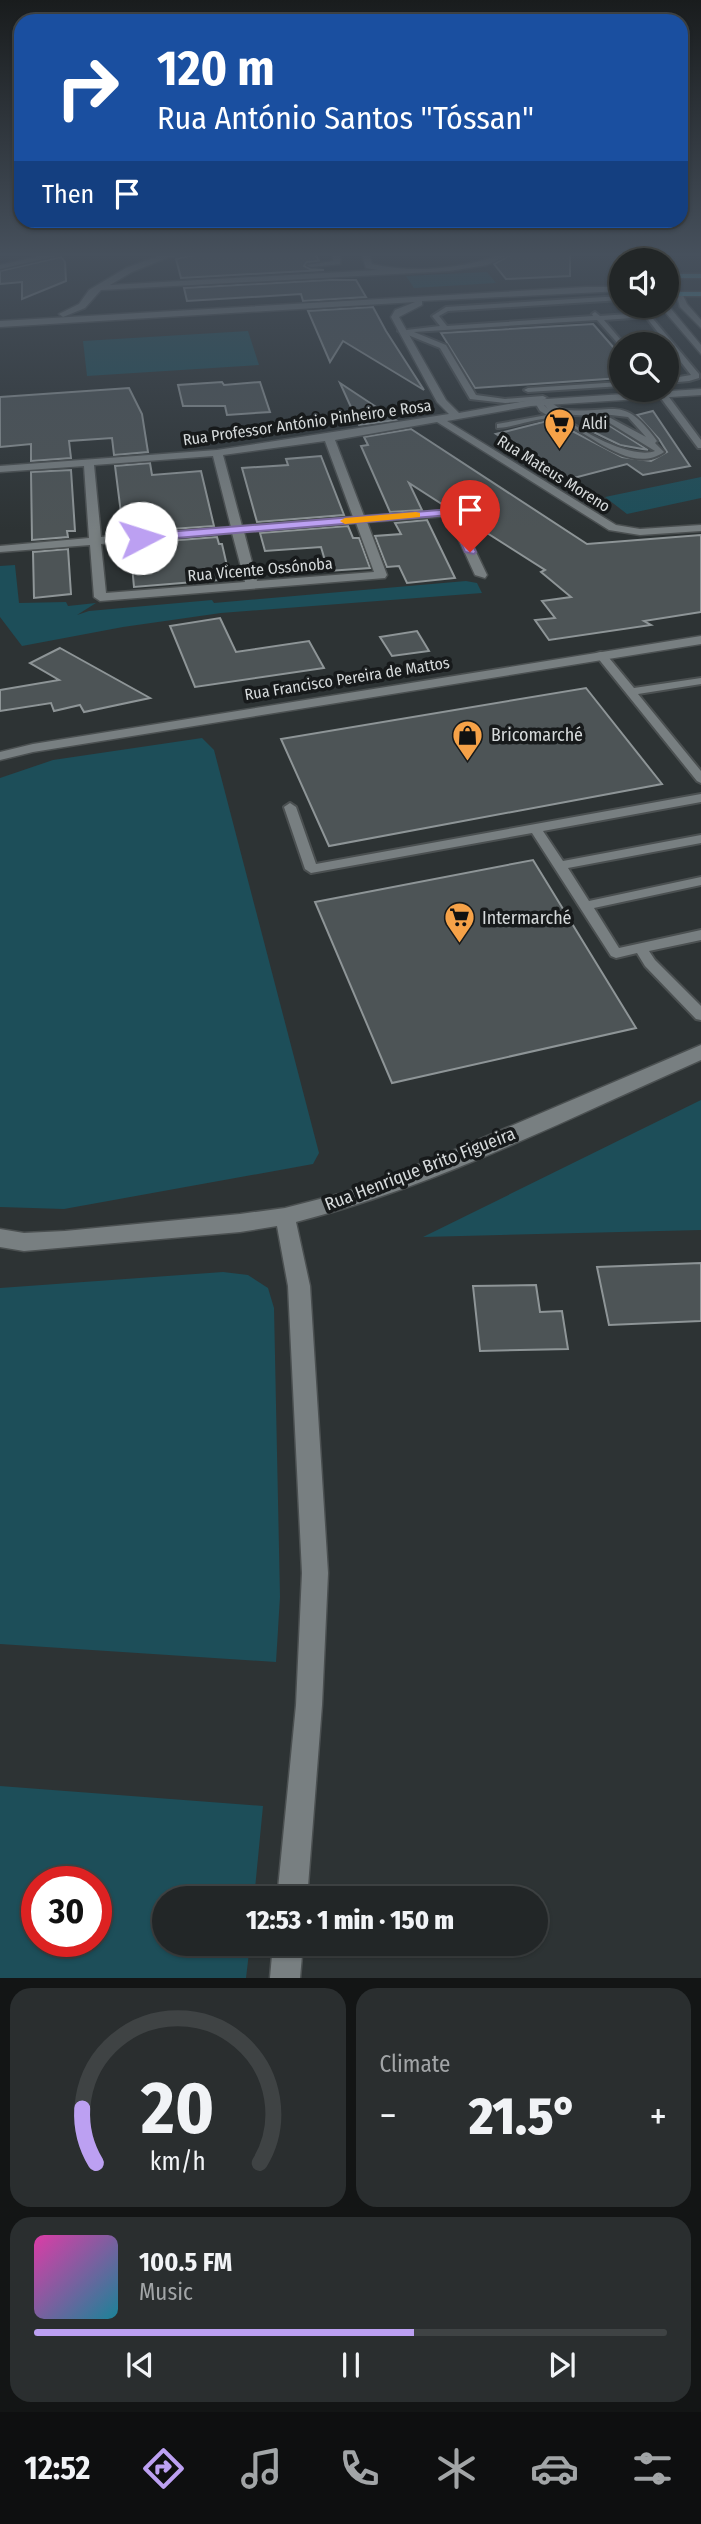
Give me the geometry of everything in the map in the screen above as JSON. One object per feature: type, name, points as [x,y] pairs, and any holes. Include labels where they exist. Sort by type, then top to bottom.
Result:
[{"type":"street","points":[[410,345],[442,402],[457,416]]},
{"type":"street","name":"Rua Professor António Pinheiro e Rosa","points":[[679,394],[701,393]]},
{"type":"street","name":"Rua Professor António Pinheiro e Rosa","points":[[0,469],[217,453],[541,402],[609,397]]},
{"type":"street","name":"Rua Mateus Moreno","points":[[438,419],[613,528],[640,532],[701,528]]},
{"type":"street","points":[[329,437],[361,520]]},
{"type":"street","points":[[217,453],[252,586]]},
{"type":"street","points":[[89,463],[94,541]]},
{"type":"street","points":[[0,549],[452,512],[481,575]]},
{"type":"street","name":"Rua Vicente Ossónoba","points":[[94,541],[100,597],[381,575],[361,520]]},
{"type":"street","name":"Rua Francisco Pereira de Mattos","points":[[0,756],[46,745],[701,640]]},
{"type":"street","name":"Rua Henrique Brito Figueira","points":[[0,1238],[23,1242],[65,1240],[240,1223],[285,1216],[349,1200],[443,1164],[701,1052]]},
{"type":"street","points":[[285,1216],[299,1286],[314,1573],[309,1705],[293,1886]]},
{"type":"street","points":[[285,1978],[287,1956]]},
{"type":"lane","points":[[439,345],[443,347],[473,397],[497,401],[543,398],[576,400]]},
{"type":"lane","points":[[679,354],[696,376],[679,379]]},
{"type":"lane","points":[[527,390],[609,385]]},
{"type":"lane","points":[[500,426],[559,414],[625,411],[633,415],[660,452],[645,458],[625,454],[559,414],[541,402]]},
{"type":"lane","points":[[669,402],[701,446]]},
{"type":"lane","points":[[587,413],[598,415],[658,448]]},
{"type":"lane","points":[[601,655],[701,779]]},
{"type":"lane","points":[[631,692],[701,681]]},
{"type":"lane","points":[[290,807],[311,869],[701,798]]},
{"type":"lane","points":[[535,828],[615,953],[701,935]]},
{"type":"lane","points":[[559,866],[701,839]]},
{"type":"lane","points":[[584,905],[701,881]]},
{"type":"lane","points":[[641,948],[650,963],[701,1015]]},
{"type":"shaded area","points":[[83,345],[253,345],[259,365],[87,376]]},
{"type":"shaded area","points":[[701,477],[701,498],[627,514],[605,497]]},
{"type":"shaded area","points":[[15,565],[19,603],[66,602],[68,606],[96,603],[77,615],[89,611],[212,600],[214,603],[466,581],[477,583],[482,593],[221,613],[123,627],[22,646],[0,617],[0,566]]},
{"type":"shaded area","points":[[202,738],[214,750],[319,1153],[313,1164],[64,1209],[0,1207],[0,778],[53,760]]},
{"type":"shaded area","points":[[701,1100],[701,1230],[423,1237]]},
{"type":"shaded area","points":[[223,1272],[248,1275],[268,1288],[274,1308],[280,1597],[276,1662],[0,1644],[0,1288]]},
{"type":"shaded area","points":[[0,1786],[263,1806],[255,1886],[152,1886],[152,1956],[249,1956],[246,1978],[0,1978]]},
{"type":"building","points":[[323,345],[340,345],[330,362]]},
{"type":"building","points":[[350,345],[395,345],[424,390]]},
{"type":"building","points":[[449,345],[609,345],[609,379],[475,388]]},
{"type":"building","points":[[222,382],[224,385],[260,382],[270,412],[227,415],[225,406],[183,406],[178,385]]},
{"type":"building","points":[[340,383],[396,420],[359,425]]},
{"type":"building","points":[[129,388],[142,414],[148,452],[114,455],[112,438],[69,441],[71,458],[31,461],[31,444],[0,447],[0,397]]},
{"type":"building","name":"Aldi","points":[[653,411],[690,466],[643,475],[627,464],[570,479],[496,434],[547,421],[555,422],[622,457],[651,461],[667,452],[637,415]]},
{"type":"building","points":[[605,423],[648,450],[620,445],[585,428]]},
{"type":"building","points":[[411,429],[587,544],[701,535],[701,612],[644,621],[651,625],[549,640],[535,620],[555,618],[542,601],[571,597],[541,572],[545,570],[462,517],[457,508],[448,508],[409,483],[422,510],[390,512],[361,446],[368,445],[364,437]]},
{"type":"building","points":[[321,456],[344,515],[257,522],[242,468],[288,465],[286,459]]},
{"type":"building","points":[[150,463],[152,475],[201,471],[214,526],[129,532],[129,528],[123,529],[115,466]]},
{"type":"building","points":[[71,470],[75,531],[67,531],[68,537],[32,540],[31,472]]},
{"type":"building","points":[[427,520],[455,578],[407,583],[399,566],[387,567],[375,536],[401,534],[395,523]]},
{"type":"building","points":[[348,526],[353,538],[359,538],[370,568],[328,571],[321,547],[265,551],[260,533]]},
{"type":"building","points":[[217,537],[219,544],[222,544],[230,579],[134,587],[130,544]]},
{"type":"building","points":[[68,549],[71,594],[34,598],[33,552]]},
{"type":"building","points":[[220,618],[236,652],[309,641],[324,668],[195,687],[170,626]]},
{"type":"building","points":[[417,631],[429,651],[392,656],[380,637]]},
{"type":"building","points":[[60,648],[150,698],[84,712],[80,705],[54,711],[51,703],[0,711],[0,690],[59,680],[30,663]]},
{"type":"building","name":"Bricomarché","points":[[586,688],[662,784],[329,846],[281,739]]},
{"type":"building","name":"Intermarché","points":[[533,860],[636,1028],[392,1083],[315,902]]},
{"type":"building","points":[[701,1263],[701,1321],[609,1325],[597,1267]]},
{"type":"building","points":[[536,1285],[540,1312],[562,1311],[568,1349],[480,1351],[473,1286]]},
{"type":"slow traffic","points":[[345,521],[416,515]]},
{"type":"place","name":"Aldi","points":[[559,450]]},
{"type":"place","name":"Bricomarché","points":[[468,762]]},
{"type":"place","name":"Intermarché","points":[[459,945]]},
{"type":"route","points":[[141,538],[452,512],[470,552]]}]
